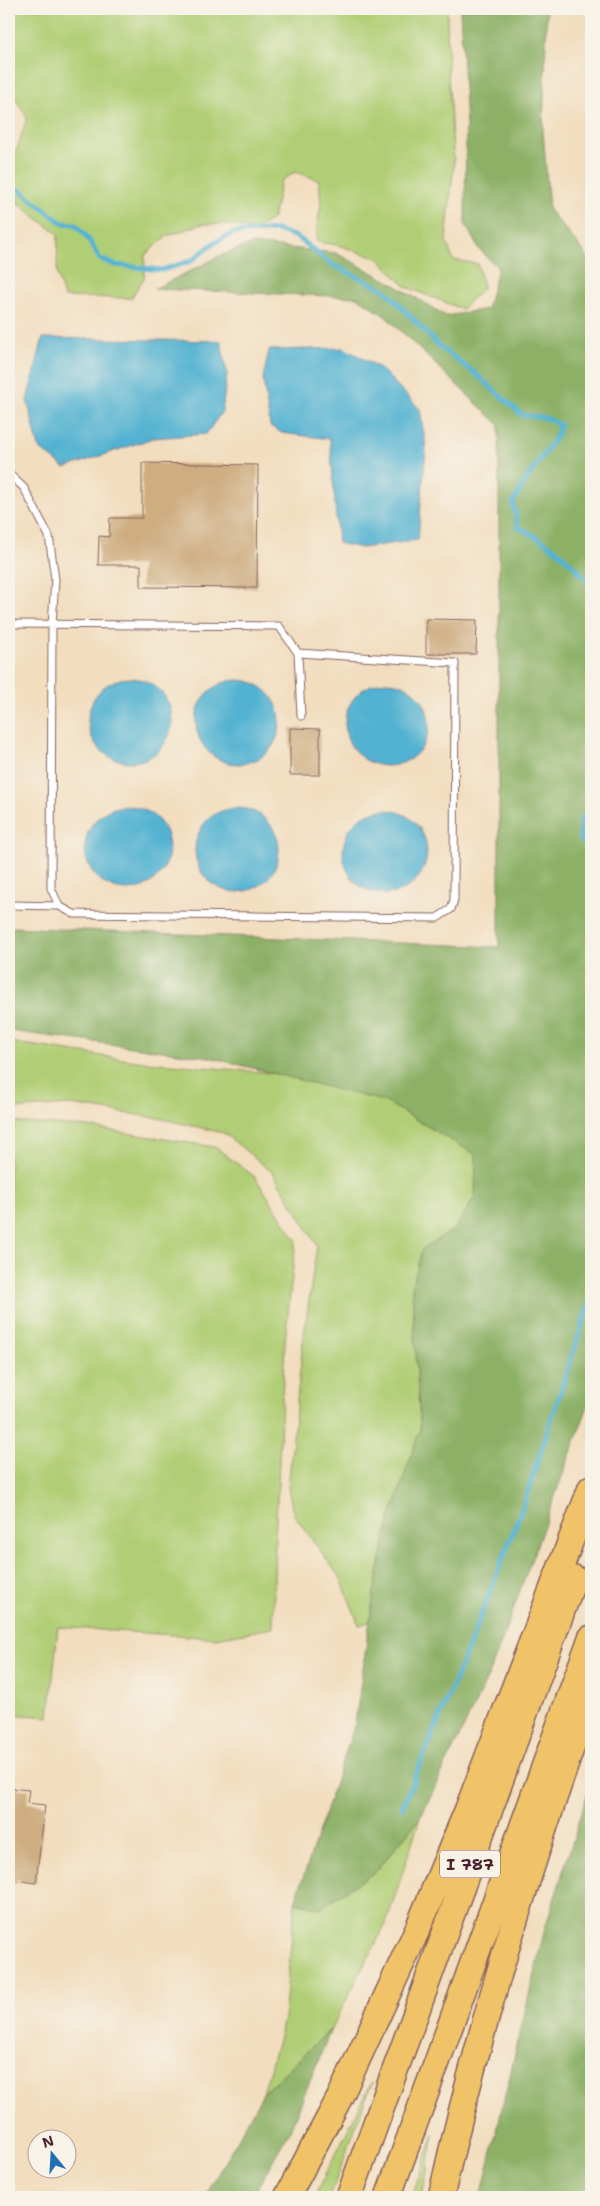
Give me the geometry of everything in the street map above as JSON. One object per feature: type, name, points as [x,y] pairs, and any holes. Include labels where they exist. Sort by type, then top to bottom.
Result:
[{"type":"highway","points":[[287,2197],[340,2097],[418,1928],[467,1811],[591,1488]]},
{"type":"highway","name":"I 787","points":[[349,2197],[591,1531]]},
{"type":"highway","name":"I 787","points":[[388,2197],[591,1638]]},
{"type":"highway","points":[[441,2197],[504,1955],[556,1792],[591,1692]]},
{"type":"lane","points":[[9,474],[24,488],[49,536],[54,579],[52,625],[51,888],[59,906]]},
{"type":"lane","points":[[9,624],[279,626],[298,653],[301,716]]},
{"type":"lane","points":[[9,905],[59,906],[74,914],[292,917],[437,918],[451,909],[454,900],[455,663],[298,653]]},
{"type":"green space","points":[[9,9],[447,9],[448,73],[454,164],[446,240],[453,260],[478,264],[483,288],[462,309],[406,287],[379,259],[338,245],[317,242],[317,226],[321,205],[319,180],[295,172],[281,181],[273,218],[256,230],[226,224],[202,224],[167,236],[145,255],[144,278],[131,298],[64,297],[57,274],[58,234],[15,201],[9,201],[9,154],[15,155],[27,118],[9,87]]},
{"type":"green space","points":[[460,9],[547,9],[543,130],[549,210],[585,253],[591,270],[591,1398],[489,1675],[420,1818],[376,1871],[320,1908],[295,1902],[355,1724],[374,1592],[389,1522],[420,1429],[412,1288],[422,1249],[455,1229],[475,1196],[476,1155],[386,1102],[209,1057],[9,1031],[9,927],[499,947],[499,425],[385,316],[357,297],[154,289],[224,254],[252,244],[336,253],[388,281],[446,316],[487,309],[498,268],[478,248],[465,224],[466,126]]},
{"type":"green space","points":[[9,1042],[136,1061],[359,1081],[520,1080],[413,1609],[359,1625],[341,1579],[293,1513],[288,1487],[303,1342],[317,1245],[273,1173],[224,1133],[158,1118],[71,1105],[9,1109]]},
{"type":"green space","points":[[9,1122],[88,1127],[215,1147],[255,1177],[296,1240],[285,1341],[275,1541],[273,1628],[216,1638],[58,1627],[49,1717],[9,1714]]},
{"type":"green space","points":[[591,1783],[591,2197],[481,2197],[544,1932]]},
{"type":"green space","points":[[420,1818],[386,1924],[331,2029],[263,2093],[284,2019],[295,1902],[320,1908],[376,1871]]},
{"type":"green space","points":[[331,2029],[290,2130],[252,2197],[205,2197],[263,2093]]},
{"type":"green space","points":[[372,2082],[330,2197],[314,2197]]},
{"type":"green space","points":[[434,2134],[422,2197],[412,2197]]},
{"type":"water","points":[[43,338],[221,341],[227,374],[222,412],[206,434],[153,438],[65,468],[39,448],[27,400]]},
{"type":"water","points":[[344,348],[380,368],[420,409],[426,447],[418,540],[361,548],[338,543],[330,439],[282,433],[270,426],[263,379],[269,350]]},
{"type":"water","points":[[130,678],[153,685],[165,697],[172,720],[165,743],[153,755],[130,762],[107,755],[95,743],[88,720],[95,697],[107,685]]},
{"type":"water","points":[[238,680],[261,687],[273,699],[280,722],[273,745],[261,757],[238,764],[215,757],[203,745],[196,722],[203,699],[215,687]]},
{"type":"water","points":[[387,682],[410,689],[422,701],[429,724],[422,747],[410,759],[387,766],[364,759],[352,747],[345,724],[352,701],[364,689]]},
{"type":"water","points":[[127,806],[150,813],[162,825],[169,848],[162,871],[150,883],[127,890],[104,883],[92,871],[85,848],[92,825],[104,813]]},
{"type":"water","points":[[237,808],[260,815],[272,827],[279,850],[272,873],[260,885],[237,892],[214,885],[202,873],[195,850],[202,827],[214,815]]},
{"type":"water","points":[[385,810],[408,817],[420,829],[427,852],[420,875],[408,887],[385,894],[362,887],[350,875],[343,852],[350,829],[362,817]]},
{"type":"building","points":[[142,463],[258,465],[257,588],[141,587],[141,565],[98,565],[99,536],[109,537],[110,518],[142,518]]},
{"type":"building","points":[[426,619],[477,620],[476,654],[426,654]]},
{"type":"building","points":[[290,728],[320,729],[320,775],[290,775]]},
{"type":"building","points":[[9,1788],[29,1790],[27,1803],[45,1805],[36,1883],[9,1879]]},
{"type":"waterway","points":[[9,188],[20,190],[62,223],[75,224],[87,237],[100,259],[115,265],[162,270],[191,261],[214,243],[233,233],[276,230],[297,237],[331,264],[385,290],[440,347],[476,374],[522,415],[546,418],[560,425],[556,437],[527,478],[513,503],[518,527],[558,552],[591,586]]},
{"type":"waterway","points":[[591,753],[588,774],[588,784],[591,793]]},
{"type":"waterway","points":[[591,807],[581,820],[580,839],[591,847]]},
{"type":"waterway","points":[[402,1808],[470,1644],[523,1506],[591,1298]]}]
